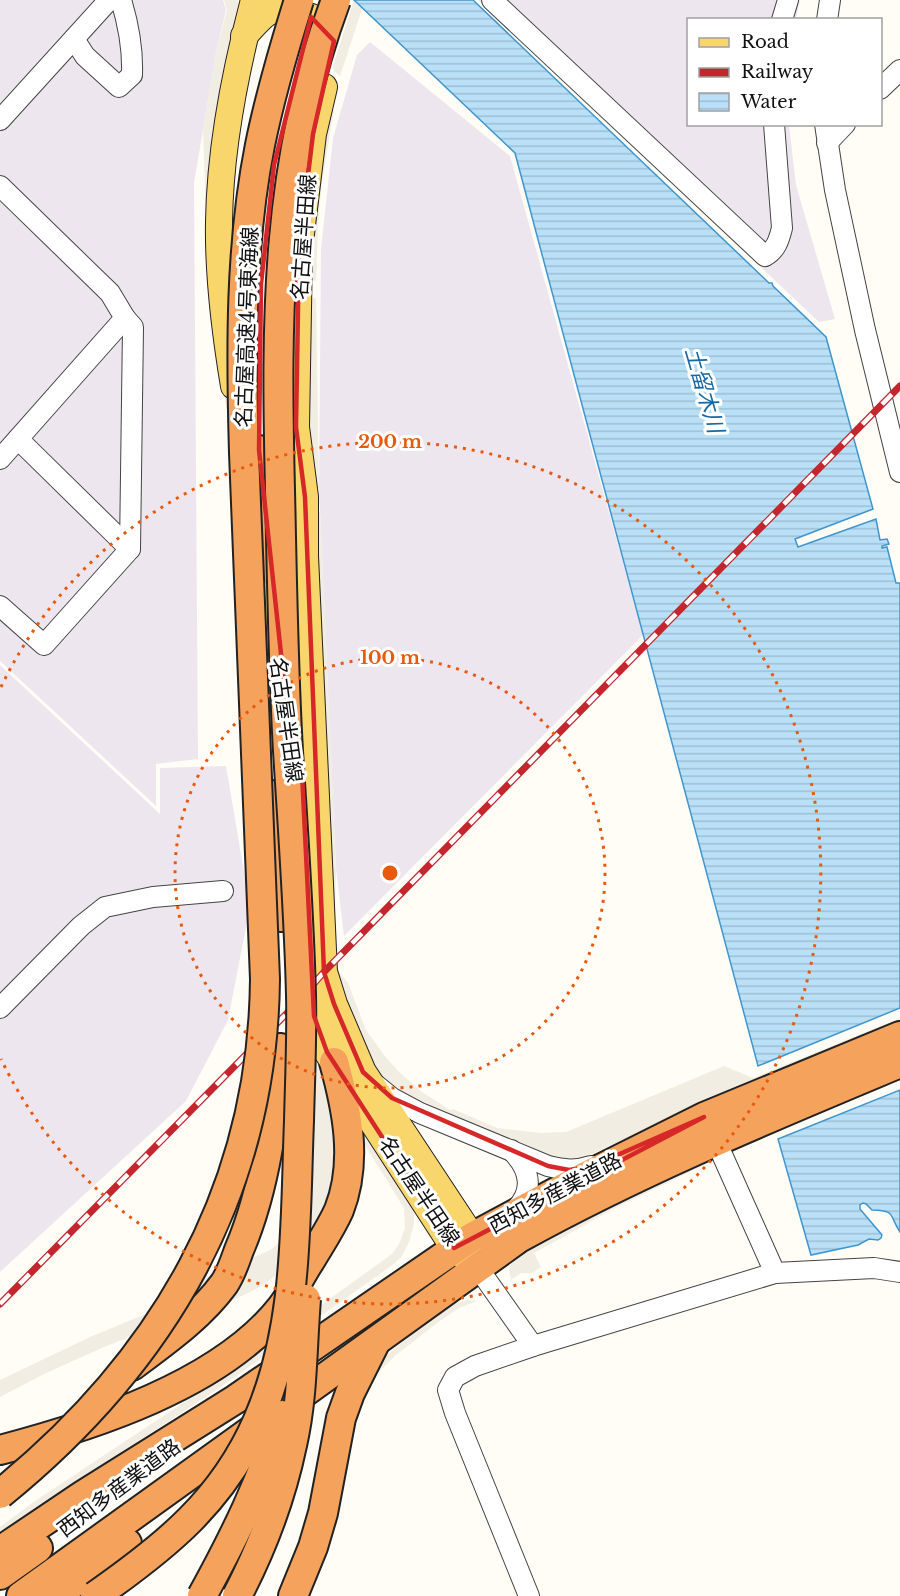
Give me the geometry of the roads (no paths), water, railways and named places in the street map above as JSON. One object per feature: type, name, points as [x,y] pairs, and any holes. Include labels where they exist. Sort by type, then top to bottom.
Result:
[{"type":"highway","name":"名古屋高速4号東海線","points":[[254,695],[242,374],[243,300],[249,222],[260,146],[272,92],[305,4]]},
{"type":"highway","points":[[282,692],[259,450],[261,284],[271,189],[285,108],[301,50],[305,4]]},
{"type":"highway","name":"名古屋高速4号東海線","points":[[281,527],[278,339],[281,254],[287,197],[298,133],[309,88],[342,4]]},
{"type":"highway","points":[[237,1596],[265,1536],[290,1455],[297,1414],[312,1224],[315,1062],[311,916],[300,740],[281,527]]},
{"type":"highway","points":[[95,1596],[168,1542],[208,1502],[225,1480],[261,1415],[285,1327],[296,1213],[301,1009],[297,882],[283,625],[281,527]]},
{"type":"highway","points":[[0,1448],[62,1418],[186,1325],[225,1282],[249,1228],[258,1195],[272,1121],[280,1048],[284,964],[276,848],[254,695]]},
{"type":"highway","points":[[0,1494],[77,1425],[105,1395],[171,1307],[208,1238],[241,1151],[256,1084],[265,1013],[266,979],[254,695]]},
{"type":"highway","name":"西知多産業道路","points":[[0,1551],[83,1495],[236,1399],[463,1242],[506,1218],[710,1129],[900,1036]]},
{"type":"highway","points":[[0,1448],[43,1438],[105,1418],[171,1390],[230,1355],[259,1331],[282,1307],[331,1226],[346,1187],[349,1154],[345,1105],[334,1062]]},
{"type":"highway","name":"西知多産業道路","points":[[21,1596],[519,1238],[710,1129],[900,1063]]},
{"type":"highway","points":[[202,1596],[261,1477],[273,1444],[303,1334]]},
{"type":"highway","points":[[293,1596],[313,1547],[323,1513],[341,1418],[350,1393],[376,1340]]},
{"type":"highway","points":[[0,1479],[72,1422],[132,1360]]},
{"type":"highway","name":"西知多産業道路","points":[[0,1575],[87,1514],[236,1399]]},
{"type":"highway","name":"西知多産業道路","points":[[57,1596],[131,1540],[260,1426]]},
{"type":"main road","name":"名古屋半田線","points":[[254,0],[230,104],[222,164],[219,222],[221,280],[225,333],[298,805],[306,994],[327,1052],[463,1242]]},
{"type":"main road","points":[[244,37],[265,13],[305,4]]},
{"type":"main road","name":"名古屋半田線","points":[[342,4],[313,134],[299,250],[296,427],[305,497],[305,566],[324,972],[334,1004],[363,1072],[408,1142],[478,1268]]},
{"type":"street","points":[[0,120],[109,0]]},
{"type":"street","points":[[74,39],[85,56],[119,87],[132,75],[133,58],[130,29],[121,0]]},
{"type":"street","points":[[492,0],[765,256],[772,252],[783,228],[774,126]]},
{"type":"street","points":[[783,18],[788,0]]},
{"type":"street","points":[[827,18],[830,0]]},
{"type":"street","points":[[305,4],[334,41]]},
{"type":"street","points":[[882,87],[900,70]]},
{"type":"street","points":[[841,126],[826,134],[865,330],[900,472]]},
{"type":"street","points":[[0,186],[110,293],[133,327],[130,549],[44,645],[0,606]]},
{"type":"street","points":[[0,459],[125,318]]},
{"type":"street","points":[[18,439],[130,549]]},
{"type":"street","points":[[0,1008],[81,926],[105,907],[153,897],[223,891]]},
{"type":"street","points":[[363,1072],[392,1098],[431,1117],[548,1166],[579,1170],[710,1129],[775,1273]]},
{"type":"street","points":[[408,1142],[411,1128],[416,1122],[431,1117]]},
{"type":"street","points":[[506,1218],[523,1200],[528,1185],[525,1167],[511,1150]]},
{"type":"street","points":[[478,1268],[533,1346]]},
{"type":"street","points":[[530,1596],[464,1439],[448,1390],[455,1377],[475,1366],[533,1346],[775,1273],[874,1268],[900,1272]]},
{"type":"water","name":"土留木川","points":[[354,0],[473,0],[826,337],[873,509],[795,539],[798,547],[876,519],[880,540],[887,539],[889,544],[882,548],[887,547],[896,583],[900,583],[900,1008],[758,1066],[515,153]]},
{"type":"water","points":[[900,1090],[900,1232],[889,1213],[872,1210],[863,1203],[860,1209],[882,1235],[881,1238],[869,1239],[858,1245],[811,1255],[778,1139]]},
{"type":"railway","points":[[0,1304],[900,386]]}]
